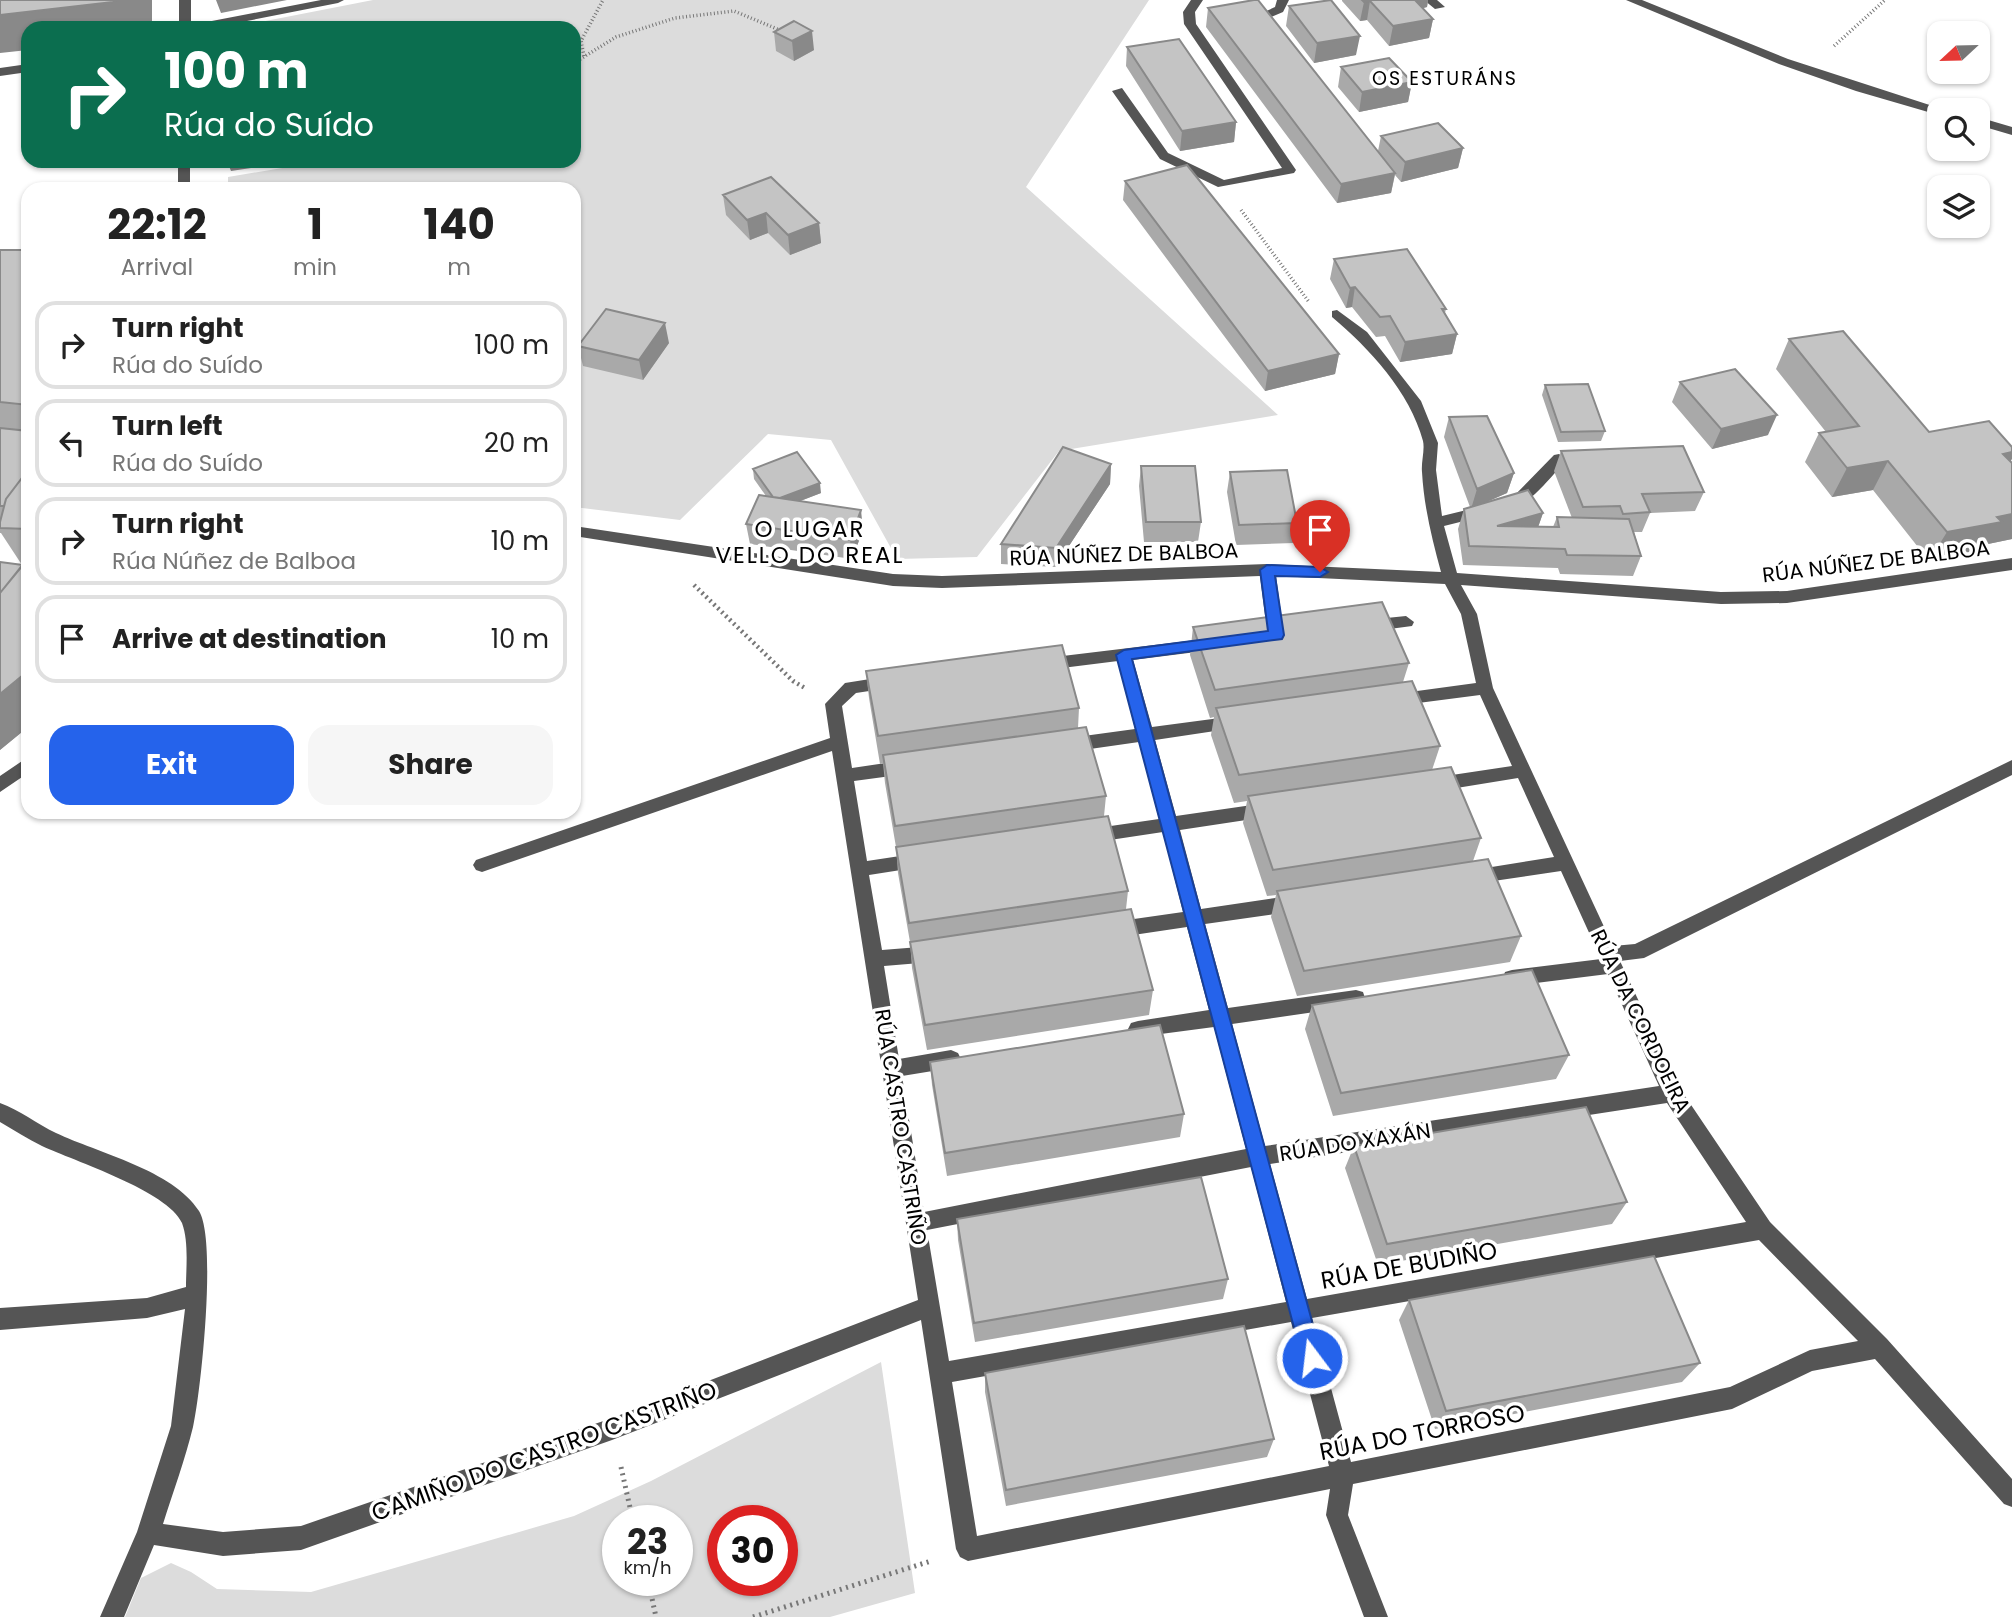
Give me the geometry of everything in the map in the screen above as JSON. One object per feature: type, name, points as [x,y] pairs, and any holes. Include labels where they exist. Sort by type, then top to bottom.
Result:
[{"type":"street","points":[[185,0],[185,21]]},
{"type":"street","points":[[229,21],[338,0]]},
{"type":"street","points":[[1118,91],[1164,156],[1222,184],[1290,170],[1190,24],[1189,12],[1196,0]]},
{"type":"street","points":[[1280,41],[1263,19],[1264,16],[1276,13],[1283,0]]},
{"type":"street","points":[[1632,0],[1823,76],[1927,107]]},
{"type":"street","points":[[0,72],[21,69]]},
{"type":"street","points":[[1990,125],[2012,131]]},
{"type":"street","name":"RÚA DA CORDOEIRA","points":[[1337,314],[1362,335],[1414,401],[1431,443],[1429,470],[1435,523],[1451,580],[1469,614],[1485,688],[1672,1093],[1763,1229],[1879,1347],[2012,1496]]},
{"type":"street","points":[[1435,523],[1516,503],[1559,459]]},
{"type":"street","name":"RÚA NÚÑEZ DE BALBOA","points":[[581,532],[893,580],[942,582],[1267,570],[1374,573],[1721,598],[1787,597],[2012,564]]},
{"type":"street","points":[[1250,639],[1283,635],[1267,570]]},
{"type":"street","points":[[1354,627],[1406,622]]},
{"type":"street","points":[[1026,666],[1224,642]]},
{"type":"street","points":[[1124,655],[1343,1475],[1337,1515],[1376,1617]]},
{"type":"street","points":[[833,704],[851,687],[905,681]]},
{"type":"street","points":[[1382,702],[1485,688]]},
{"type":"street","name":"RÚA CASTRO CASTRIÑO","points":[[833,704],[968,1549]]},
{"type":"street","points":[[1049,748],[1249,720]]},
{"type":"street","points":[[482,865],[839,742]]},
{"type":"street","points":[[845,776],[918,766]]},
{"type":"street","points":[[1488,981],[1610,960],[1637,952],[2012,766]]},
{"type":"street","points":[[0,785],[21,769]]},
{"type":"street","points":[[1412,788],[1522,771]]},
{"type":"street","points":[[1071,838],[1277,808]]},
{"type":"street","points":[[860,869],[935,858]]},
{"type":"street","points":[[1455,879],[1566,863]]},
{"type":"street","points":[[1096,932],[1320,900]]},
{"type":"street","points":[[874,959],[949,951]]},
{"type":"street","points":[[1118,1032],[1378,996]]},
{"type":"street","points":[[891,1069],[967,1056]]},
{"type":"street","name":"RÚA DO XAXÁN","points":[[916,1223],[1258,1157],[1672,1093]]},
{"type":"street","points":[[0,1112],[48,1139],[138,1177],[169,1195],[191,1217],[196,1245],[197,1295],[182,1426],[148,1533],[112,1617]]},
{"type":"street","name":"RÚA DE BUDIÑO","points":[[941,1373],[1763,1229]]},
{"type":"street","points":[[0,1319],[147,1308],[197,1295]]},
{"type":"street","name":"CAMIÑO DO CASTRO CASTRIÑO","points":[[148,1533],[223,1544],[302,1538],[612,1429],[930,1306]]},
{"type":"street","name":"RÚA DO TORROSO","points":[[968,1549],[1732,1398],[1810,1361],[1879,1347]]},
{"type":"path","points":[[584,56],[581,41],[603,0]]},
{"type":"path","points":[[1823,76],[1826,61],[1836,41],[1885,0]]},
{"type":"path","points":[[581,58],[616,37],[649,25],[722,11],[750,16],[782,31]]},
{"type":"path","points":[[1222,184],[1311,305]]},
{"type":"path","points":[[690,581],[793,681],[833,704]]},
{"type":"path","points":[[612,1429],[630,1505]]},
{"type":"path","points":[[753,1617],[968,1549]]},
{"type":"path","points":[[651,1596],[656,1617]]},
{"type":"shaded area","points":[[373,0],[1149,0],[1026,187],[1278,415],[1059,451],[977,557],[897,559],[831,440],[768,434],[680,520],[581,508],[581,182],[228,182],[228,177],[282,168],[581,168],[581,21],[265,21]]},
{"type":"shaded area","points":[[881,1362],[915,1593],[830,1617],[125,1617],[141,1578],[171,1563],[217,1589],[311,1592],[574,1516],[651,1481]]},
{"type":"building","points":[[0,0],[118,0],[0,15]]},
{"type":"building","points":[[1258,0],[1395,173],[1341,184],[1208,8]]},
{"type":"building","points":[[1331,0],[1360,36],[1317,43],[1289,6]]},
{"type":"building","points":[[1362,0],[1415,0],[1433,19],[1393,26],[1370,1]]},
{"type":"building","points":[[794,21],[812,31],[792,41],[774,32]]},
{"type":"building","points":[[1179,39],[1236,122],[1182,131],[1127,47]]},
{"type":"building","points":[[1389,58],[1412,82],[1362,92],[1341,67]]},
{"type":"building","points":[[1438,123],[1463,148],[1405,162],[1381,136]]},
{"type":"building","points":[[1187,165],[1339,354],[1268,371],[1125,181]]},
{"type":"building","points":[[771,177],[819,223],[788,235],[766,213],[747,220],[723,195]]},
{"type":"building","points":[[1407,249],[1446,309],[1442,309],[1457,334],[1405,342],[1390,316],[1380,317],[1355,287],[1350,288],[1334,259]]},
{"type":"building","points":[[0,250],[21,250],[21,404],[0,402]]},
{"type":"building","points":[[606,309],[665,323],[639,360],[581,347],[581,342]]},
{"type":"building","points":[[1843,331],[1929,432],[1989,421],[2012,447],[2012,452],[2003,454],[2012,463],[2012,514],[1997,517],[2002,522],[1947,532],[1888,461],[1847,468],[1819,433],[1859,426],[1789,339]]},
{"type":"building","points":[[1735,369],[1777,415],[1721,429],[1680,382]]},
{"type":"building","points":[[1588,384],[1605,431],[1561,432],[1545,385]]},
{"type":"building","points":[[1487,416],[1514,473],[1477,489],[1449,417]]},
{"type":"building","points":[[0,428],[21,430],[21,479],[4,506],[0,506]]},
{"type":"building","points":[[1683,446],[1704,492],[1642,494],[1650,512],[1623,514],[1620,506],[1583,507],[1561,451]]},
{"type":"building","points":[[1063,447],[1111,464],[1056,548],[1001,544]]},
{"type":"building","points":[[797,452],[820,483],[780,498],[773,497],[753,469]]},
{"type":"building","points":[[1141,466],[1195,466],[1201,522],[1146,522]]},
{"type":"building","points":[[1287,470],[1297,523],[1239,525],[1230,472]]},
{"type":"building","points":[[21,479],[21,529],[0,528],[6,499]]},
{"type":"building","points":[[1528,490],[1543,513],[1497,526],[1559,527],[1557,517],[1629,519],[1641,556],[1567,555],[1565,549],[1469,546],[1464,509]]},
{"type":"building","points":[[759,495],[861,510],[850,540],[746,524]]},
{"type":"building","points":[[0,562],[21,565],[21,567],[0,593]]},
{"type":"building","points":[[21,567],[21,677],[0,694],[0,593]]},
{"type":"building","points":[[1382,602],[1409,663],[1215,690],[1193,627]]},
{"type":"building","points":[[1062,645],[1079,708],[878,736],[866,671]]},
{"type":"building","points":[[1412,681],[1440,746],[1239,775],[1216,708]]},
{"type":"building","points":[[1086,727],[1106,796],[895,826],[883,755]]},
{"type":"building","points":[[1451,767],[1481,838],[1273,870],[1248,796]]},
{"type":"building","points":[[1108,816],[1128,891],[909,923],[896,847]]},
{"type":"building","points":[[1488,859],[1521,936],[1304,971],[1277,891]]},
{"type":"building","points":[[1131,909],[1153,990],[925,1025],[910,942]]},
{"type":"building","points":[[1532,970],[1569,1055],[1341,1093],[1312,1005]]},
{"type":"building","points":[[1160,1025],[1184,1114],[945,1153],[930,1062]]},
{"type":"building","points":[[1586,1107],[1627,1202],[1387,1244],[1354,1146]]},
{"type":"building","points":[[1201,1177],[1228,1279],[974,1323],[957,1219]]},
{"type":"building","points":[[1654,1256],[1700,1363],[1446,1411],[1409,1300]]},
{"type":"building","points":[[1244,1326],[1274,1439],[1006,1490],[985,1373]]},
{"type":"district","name":"OS ESTURÁNS","points":[[1445,78]]},
{"type":"district","name":"O LUGAR VELLO DO REAL","points":[[810,542]]},
{"type":"route","points":[[1312,1358],[1124,655],[1276,635],[1267,570],[1320,572]]}]
